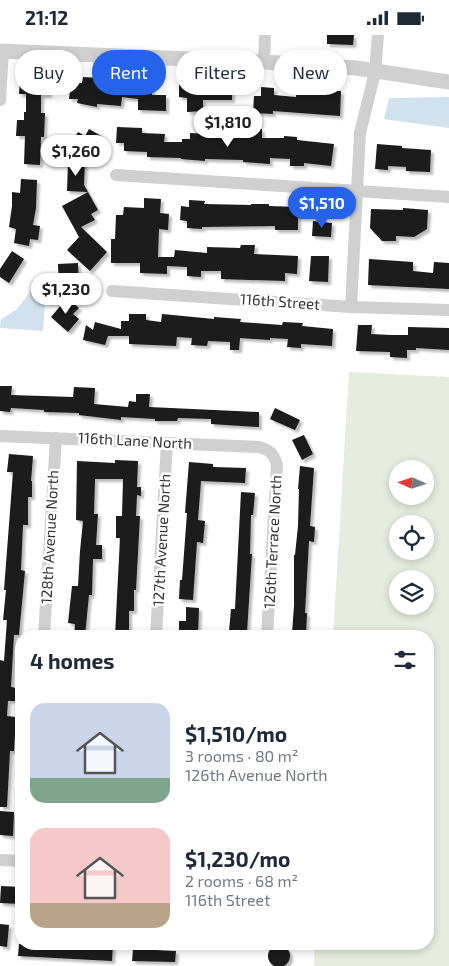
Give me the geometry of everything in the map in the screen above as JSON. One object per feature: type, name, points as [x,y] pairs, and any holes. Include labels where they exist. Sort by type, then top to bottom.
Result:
[{"type":"street","points":[[265,35],[264,63],[356,68],[449,82]]},
{"type":"street","points":[[351,307],[360,133],[375,72],[378,35]]},
{"type":"street","points":[[0,99],[1,51],[176,59]]},
{"type":"street","points":[[116,175],[449,197]]},
{"type":"street","name":"116th Street","points":[[112,291],[351,307],[449,310]]},
{"type":"street","name":"116th Lane North","points":[[0,436],[259,447],[270,450]]},
{"type":"street","name":"128th Avenue North","points":[[44,630],[56,438]]},
{"type":"street","name":"127th Avenue North","points":[[156,630],[167,443]]},
{"type":"street","name":"126th Terrace North","points":[[267,630],[277,465],[275,456],[270,450]]},
{"type":"street","points":[[0,860],[15,861]]},
{"type":"shaded area","points":[[349,372],[449,377],[449,966],[314,966],[315,950],[434,950],[434,630],[333,630]]},
{"type":"water","points":[[449,97],[449,128],[384,119],[389,98]]},
{"type":"water","points":[[42,277],[47,278],[43,331],[0,328],[1,319],[16,310]]},
{"type":"building","points":[[327,35],[354,35],[353,45],[327,44]]},
{"type":"building","points":[[83,77],[92,78],[92,95],[166,95],[166,111],[138,110],[138,99],[122,97],[121,106],[97,104],[97,107],[77,103],[78,99],[69,99],[69,95],[82,95]]},
{"type":"building","points":[[264,87],[274,88],[274,95],[296,97],[296,95],[341,95],[340,116],[273,111],[273,114],[253,113],[254,96],[264,95]]},
{"type":"building","points":[[26,95],[41,95],[41,113],[45,113],[44,137],[41,137],[40,165],[24,164],[25,136],[16,136],[17,120],[24,120],[24,112],[26,112]]},
{"type":"building","points":[[179,95],[232,95],[232,100],[203,100],[203,111],[187,112],[187,98],[179,97]]},
{"type":"building","points":[[117,127],[142,128],[142,133],[165,134],[164,142],[182,142],[182,139],[190,139],[190,133],[207,134],[207,136],[253,137],[254,129],[262,129],[262,138],[297,137],[297,140],[334,144],[331,166],[304,163],[304,166],[290,166],[290,159],[270,158],[270,164],[243,162],[243,160],[205,159],[205,161],[147,157],[147,152],[124,151],[124,143],[116,143]]},
{"type":"building","points":[[89,129],[103,137],[90,158],[70,146],[78,132],[85,136]]},
{"type":"building","points":[[377,144],[431,150],[430,172],[406,171],[406,167],[388,166],[388,170],[375,169]]},
{"type":"building","points":[[68,162],[85,162],[84,185],[88,192],[67,191]]},
{"type":"building","points":[[21,179],[37,180],[33,225],[40,226],[38,240],[30,239],[29,246],[14,243],[16,229],[9,227],[12,192],[20,193]]},
{"type":"building","points":[[88,192],[98,210],[91,214],[95,220],[81,227],[107,252],[90,271],[67,250],[79,237],[62,206]]},
{"type":"building","points":[[144,198],[161,199],[160,213],[169,214],[168,230],[159,229],[158,257],[174,257],[175,250],[207,253],[207,247],[240,248],[241,245],[255,245],[254,254],[298,256],[297,274],[285,273],[285,281],[221,279],[221,271],[201,271],[201,277],[187,276],[187,267],[167,266],[167,274],[140,273],[140,263],[111,263],[111,239],[115,239],[116,215],[123,215],[124,207],[144,208]]},
{"type":"building","points":[[189,200],[205,201],[204,204],[269,204],[269,206],[298,207],[298,230],[275,230],[275,226],[187,228],[187,221],[180,220],[181,206],[189,207]]},
{"type":"building","points":[[403,208],[428,210],[427,229],[414,237],[396,236],[396,241],[382,241],[370,228],[371,209],[403,210]]},
{"type":"building","points":[[313,221],[332,223],[331,237],[312,236]]},
{"type":"building","points":[[12,251],[24,259],[9,283],[0,277],[0,269]]},
{"type":"building","points":[[311,256],[329,256],[328,282],[309,281]]},
{"type":"building","points":[[369,259],[413,262],[413,271],[433,273],[434,262],[449,263],[449,289],[368,285]]},
{"type":"building","points":[[78,263],[79,292],[59,292],[58,264]]},
{"type":"building","points":[[67,298],[79,308],[73,314],[79,319],[68,332],[51,317]]},
{"type":"building","points":[[129,314],[146,314],[146,320],[161,322],[162,314],[214,319],[214,317],[241,319],[240,322],[282,325],[283,322],[303,323],[302,326],[333,329],[332,346],[301,344],[301,348],[287,347],[288,339],[270,338],[270,340],[240,338],[239,350],[230,350],[230,342],[208,341],[207,346],[191,345],[192,338],[177,337],[176,346],[129,344],[129,336],[108,336],[105,345],[83,340],[86,325],[93,330],[95,322],[121,329],[121,321],[129,321]]},
{"type":"building","points":[[358,325],[372,325],[371,334],[391,335],[408,335],[408,327],[449,328],[449,350],[416,348],[416,350],[407,350],[407,358],[390,357],[390,352],[356,351]]},
{"type":"building","points":[[0,386],[12,386],[11,395],[73,397],[74,387],[95,388],[94,404],[128,407],[129,401],[136,402],[136,394],[150,394],[149,407],[259,412],[259,427],[211,424],[211,419],[178,418],[177,421],[155,421],[155,419],[121,417],[121,420],[79,415],[79,413],[44,412],[44,410],[11,408],[10,412],[0,411]]},
{"type":"building","points":[[275,408],[300,420],[295,430],[270,419]]},
{"type":"building","points":[[304,435],[313,454],[302,460],[292,440]]},
{"type":"building","points":[[9,454],[33,456],[32,497],[28,497],[28,525],[23,525],[21,570],[25,571],[19,630],[15,630],[14,635],[11,687],[15,688],[15,701],[8,701],[7,716],[15,717],[14,751],[10,751],[7,807],[0,807],[0,660],[4,661],[7,620],[3,620],[6,590],[4,590],[13,472],[7,472]]},
{"type":"building","points":[[115,460],[138,461],[137,487],[141,487],[141,496],[137,495],[136,516],[140,516],[134,611],[129,611],[129,630],[115,630],[120,538],[116,538],[116,516],[122,516],[123,479],[95,479],[94,514],[98,514],[96,545],[102,545],[102,559],[93,559],[92,595],[89,595],[86,630],[74,630],[75,624],[68,623],[72,586],[78,586],[83,521],[76,520],[77,461],[115,463]]},
{"type":"building","points":[[189,462],[213,464],[213,467],[246,468],[245,483],[201,481],[198,520],[205,521],[203,543],[197,542],[193,600],[179,599],[187,513],[185,513]]},
{"type":"building","points":[[300,466],[314,468],[310,526],[315,527],[314,542],[309,541],[305,613],[307,613],[306,630],[292,630],[294,555],[298,526]]},
{"type":"building","points":[[241,492],[255,493],[253,515],[251,515],[250,554],[252,554],[247,630],[229,630],[231,609],[235,609]]},
{"type":"building","points":[[186,607],[199,608],[198,630],[179,630],[179,621],[186,621]]},
{"type":"building","points":[[0,811],[14,812],[13,836],[0,835]]},
{"type":"building","points":[[1,886],[15,887],[15,904],[0,903]]},
{"type":"building","points":[[0,924],[9,925],[7,947],[0,946]]},
{"type":"building","points":[[18,950],[113,950],[112,961],[18,956]]},
{"type":"building","points":[[133,950],[176,951],[175,962],[132,961]]},
{"type":"building","points":[[270,950],[288,950],[290,956],[287,964],[279,967],[271,964],[268,956]]}]
